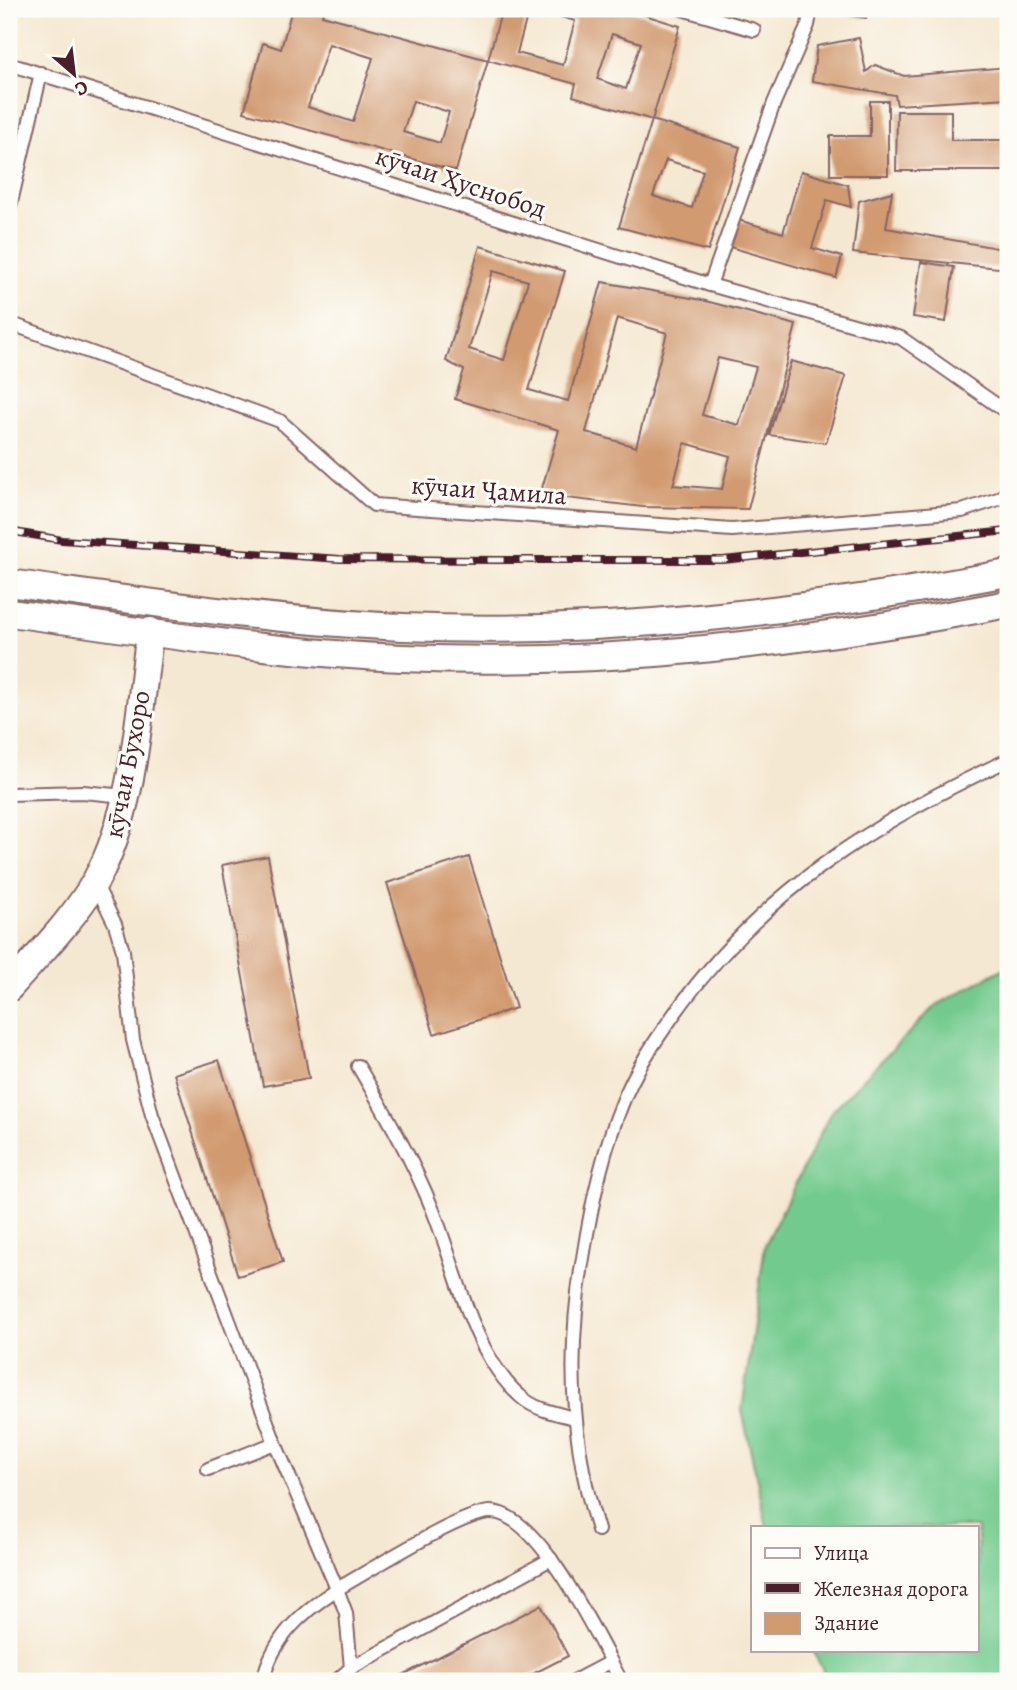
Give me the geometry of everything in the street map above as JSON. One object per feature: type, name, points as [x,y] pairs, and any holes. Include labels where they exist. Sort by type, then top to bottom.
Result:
[{"type":"street","points":[[9,583],[311,620],[402,627],[487,628],[633,624],[753,613],[875,596],[1008,573]]},
{"type":"street","points":[[9,613],[372,656],[549,659],[671,652],[775,642],[1008,604]]},
{"type":"street","name":"кӯчаи Бухоро","points":[[9,988],[94,883],[117,833],[150,631]]},
{"type":"lane","points":[[682,9],[754,30]]},
{"type":"lane","points":[[710,285],[774,103],[808,25],[811,9]]},
{"type":"lane","name":"кӯчаи Ҳуснобод","points":[[9,64],[710,285],[901,338],[1008,412]]},
{"type":"lane","points":[[9,211],[41,74]]},
{"type":"lane","name":"кӯчаи Ҷамила","points":[[9,323],[279,421],[374,505],[732,530],[962,511],[1001,498],[1008,490]]},
{"type":"lane","points":[[598,1530],[581,1471],[574,1418],[576,1302],[590,1214],[622,1102],[659,1035],[729,946],[801,880],[900,814],[1008,760]]},
{"type":"lane","points":[[9,794],[83,792],[125,796]]},
{"type":"lane","points":[[94,883],[115,924],[124,951],[133,1040],[152,1115],[275,1443],[346,1612],[351,1668]]},
{"type":"lane","points":[[358,1066],[420,1180],[457,1281],[494,1364],[520,1396],[533,1405],[574,1418]]},
{"type":"lane","points":[[208,1469],[275,1443]]},
{"type":"lane","points":[[263,1681],[274,1653],[299,1616],[337,1590],[427,1539],[464,1520],[489,1512],[500,1513],[521,1526],[551,1559],[621,1681]]},
{"type":"lane","points":[[336,1681],[351,1668],[551,1559]]},
{"type":"lane","points":[[574,1681],[610,1662]]},
{"type":"green space","points":[[1008,966],[1008,1681],[828,1681],[814,1652],[978,1652],[978,1526],[767,1526],[742,1410],[765,1245],[831,1112],[935,1006]]},
{"type":"building","points":[[292,9],[324,9],[322,15],[488,60],[456,171],[244,112],[263,43],[281,49]],"holes":[[[329,44],[373,58],[353,122],[308,107]],[[413,101],[449,112],[440,143],[403,132]]]},
{"type":"building","points":[[502,9],[529,9],[517,53],[563,65],[575,21],[533,9],[625,9],[680,26],[652,120],[573,96],[576,84],[488,60]],"holes":[[[612,34],[641,43],[626,89],[597,79]]]},
{"type":"building","points":[[870,9],[866,18],[821,11]]},
{"type":"building","points":[[1003,9],[1008,9],[1008,48],[1006,48]]},
{"type":"building","points":[[859,38],[866,72],[875,65],[904,76],[1008,67],[1008,98],[897,105],[895,95],[812,81],[817,46]]},
{"type":"building","points":[[870,101],[888,101],[888,175],[830,175],[830,136],[870,136]]},
{"type":"building","points":[[897,111],[951,111],[951,140],[1008,140],[1008,171],[896,171]]},
{"type":"building","points":[[652,120],[740,147],[708,251],[619,227]],"holes":[[[666,160],[703,171],[692,208],[653,196]]]},
{"type":"building","points":[[801,171],[848,185],[851,207],[827,200],[812,248],[842,257],[836,278],[730,247],[738,220],[783,233]]},
{"type":"building","points":[[892,192],[886,228],[1008,250],[1008,269],[853,253],[859,201]]},
{"type":"building","points":[[480,246],[565,271],[529,390],[568,401],[602,282],[702,300],[796,325],[748,509],[643,507],[540,495],[559,430],[455,399],[464,370],[446,361]],"holes":[[[493,271],[528,281],[504,360],[469,349]],[[617,318],[667,333],[636,447],[586,432]],[[718,358],[756,367],[739,425],[702,415]],[[685,443],[730,456],[722,489],[673,485]]]},
{"type":"building","points":[[921,262],[954,267],[946,322],[913,317]]},
{"type":"building","points":[[791,361],[846,376],[826,443],[769,435]]},
{"type":"building","points":[[268,856],[309,1078],[263,1086],[222,865]]},
{"type":"building","points":[[469,857],[516,1008],[434,1034],[387,883]]},
{"type":"building","points":[[219,1060],[283,1262],[238,1276],[174,1074]]},
{"type":"building","points":[[541,1605],[568,1656],[519,1681],[391,1681]]},
{"type":"railway","points":[[9,531],[62,540],[340,559],[498,560],[723,560],[1008,531]]}]
